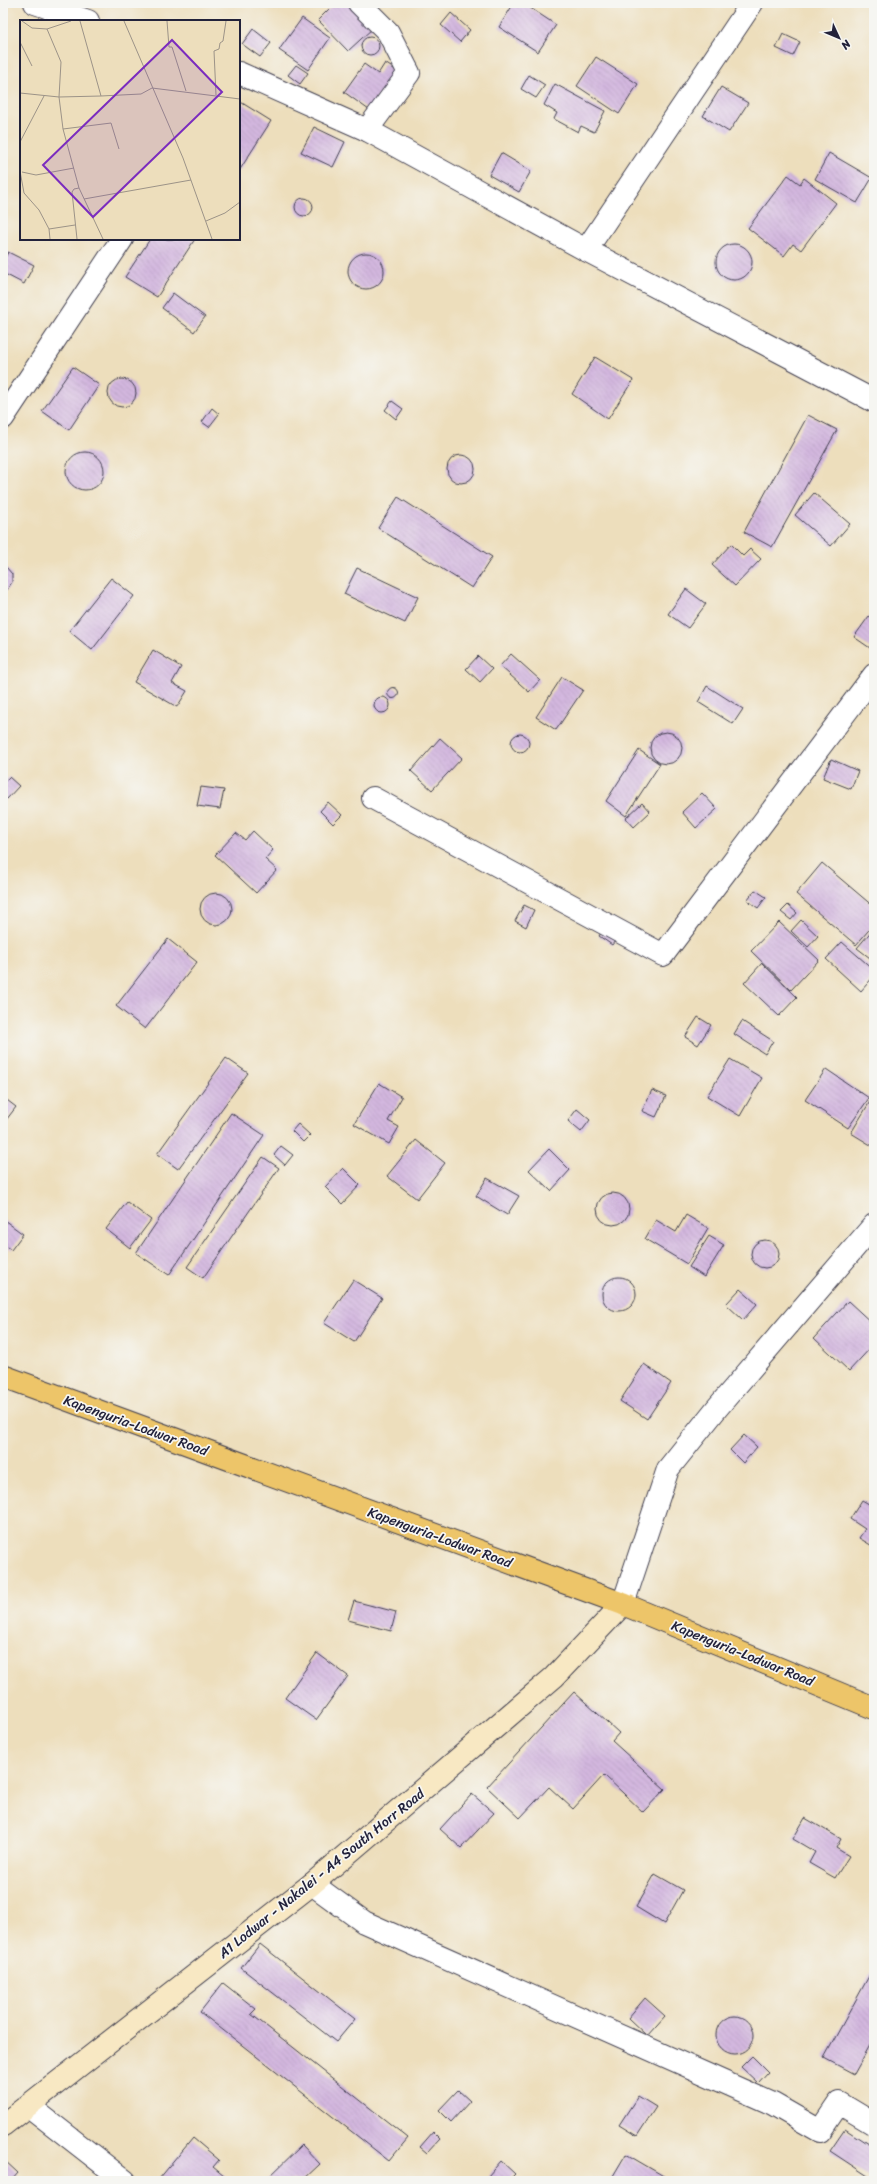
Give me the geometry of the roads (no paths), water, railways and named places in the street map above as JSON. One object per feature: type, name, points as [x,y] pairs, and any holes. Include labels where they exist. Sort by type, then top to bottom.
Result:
[{"type":"highway","name":"Kapenguria-Lodwar Road","points":[[3,1376],[623,1604],[874,1708]]},
{"type":"main road","name":"A1 Lodwar - Nakalei - A4 South Horr Road","points":[[3,2125],[312,1884],[554,1677],[623,1604]]},
{"type":"street","points":[[35,3],[85,20]]},
{"type":"street","points":[[359,3],[388,32],[408,73],[367,130]]},
{"type":"street","points":[[586,250],[752,3]]},
{"type":"street","points":[[240,73],[367,130],[586,250],[874,401]]},
{"type":"street","points":[[3,418],[121,240]]},
{"type":"street","points":[[373,798],[663,955],[874,675]]},
{"type":"street","points":[[623,1604],[668,1469],[717,1408],[874,1225]]},
{"type":"street","points":[[312,1884],[364,1922],[773,2104],[820,2131],[839,2103],[874,2124]]},
{"type":"street","points":[[29,2106],[125,2181]]}]
